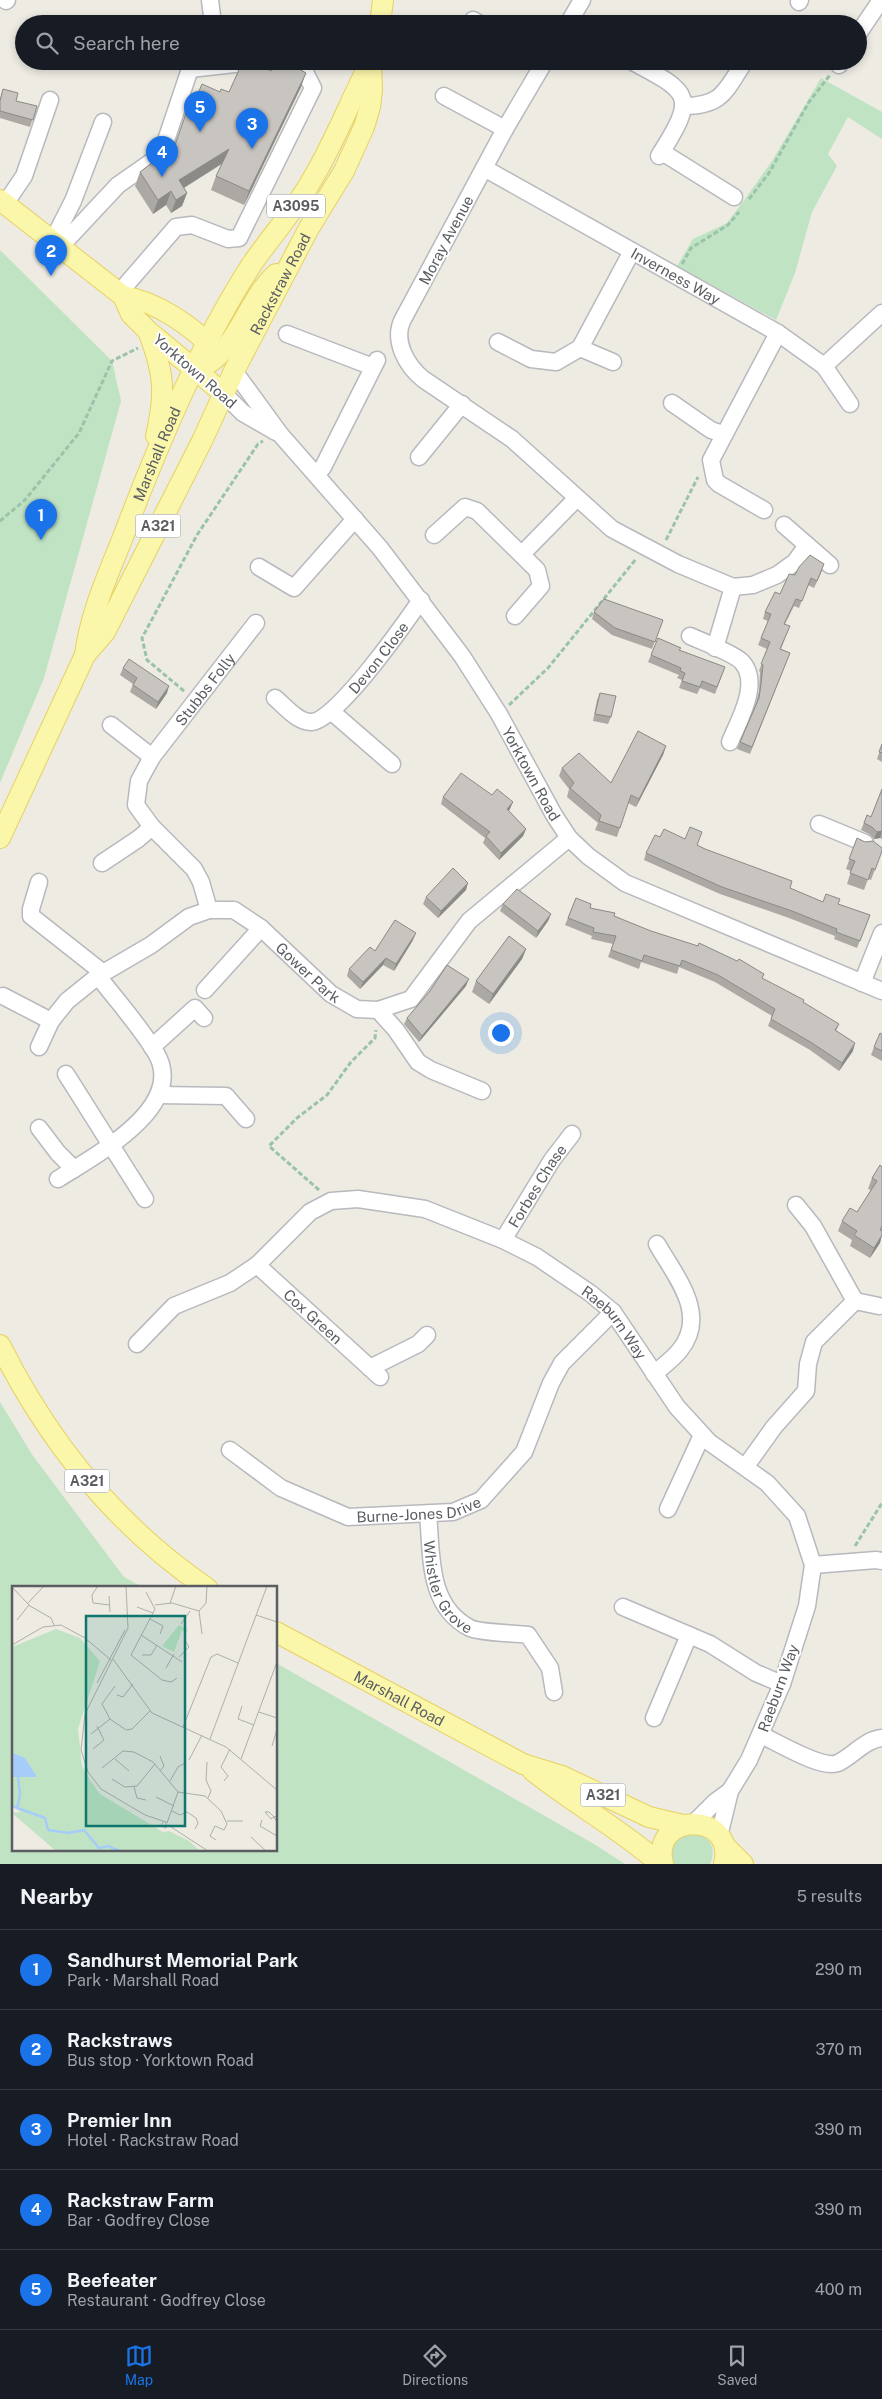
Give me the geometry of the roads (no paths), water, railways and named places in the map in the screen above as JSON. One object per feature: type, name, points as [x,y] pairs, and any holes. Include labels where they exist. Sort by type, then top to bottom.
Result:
[{"type":"main road","points":[[381,15],[383,0]]},
{"type":"main road","name":"Rackstraw Road","points":[[214,349],[253,264],[313,179],[367,70]]},
{"type":"main road","name":"Rackstraw Road","points":[[222,393],[309,228],[344,171],[364,126],[372,90],[371,70]]},
{"type":"main road","name":"Yorktown Road","points":[[2,202],[121,295],[145,339],[195,370],[222,393]]},
{"type":"main road","name":"A3095","points":[[214,349],[268,282],[293,260]]},
{"type":"main road","name":"Yorktown Road","points":[[121,295],[140,299],[155,306],[214,349],[234,371]]},
{"type":"main road","points":[[145,339],[161,368],[163,388],[160,419],[152,460]]},
{"type":"main road","name":"Marshall Road","points":[[85,655],[88,632],[152,460],[195,370],[214,349]]},
{"type":"main road","name":"Marshall Road","points":[[0,838],[85,655],[105,632],[202,441],[222,393]]},
{"type":"main road","name":"A321","points":[[0,1345],[34,1406],[85,1479],[135,1532],[204,1586]]},
{"type":"main road","name":"Marshall Road","points":[[278,1633],[523,1764],[557,1791],[626,1836],[662,1864]]},
{"type":"main road","name":"Marshall Road","points":[[523,1764],[562,1776],[649,1816],[688,1824]]},
{"type":"main road","name":"A321","points":[[662,1864],[665,1841],[673,1831],[688,1824],[705,1825],[723,1849],[743,1864]]},
{"type":"street","points":[[210,0],[212,15]]},
{"type":"street","points":[[573,15],[582,0]]},
{"type":"street","points":[[867,20],[880,0]]},
{"type":"street","points":[[56,244],[118,185],[161,154],[190,70]]},
{"type":"street","points":[[121,295],[176,227],[192,225],[228,239],[239,238],[313,88],[304,70]]},
{"type":"street","name":"Moray Avenue","points":[[538,70],[399,327],[402,348],[416,373],[512,439],[612,529],[659,554],[733,587]]},
{"type":"street","points":[[648,70],[672,83],[679,90],[683,106],[680,120],[660,154],[740,203]]},
{"type":"street","points":[[683,106],[707,104],[719,98],[739,70]]},
{"type":"street","points":[[444,96],[505,129]]},
{"type":"street","points":[[2,202],[24,176],[50,100]]},
{"type":"street","points":[[56,244],[103,122]]},
{"type":"street","name":"Inverness Way","points":[[484,168],[676,274],[778,333],[824,366],[850,404]]},
{"type":"street","points":[[498,342],[531,359],[556,362],[580,348],[632,251]]},
{"type":"street","points":[[824,366],[882,313]]},
{"type":"street","points":[[764,510],[718,484],[715,480],[711,460],[778,333]]},
{"type":"street","points":[[286,334],[375,364],[324,467],[317,474]]},
{"type":"street","points":[[580,348],[613,362]]},
{"type":"street","name":"Yorktown Road","points":[[234,371],[280,434],[355,519],[421,600],[462,656],[499,714],[554,815],[569,838],[588,856],[625,883],[882,991]]},
{"type":"street","name":"Yorktown Road","points":[[222,393],[243,413],[280,434]]},
{"type":"street","points":[[672,403],[710,430],[724,434]]},
{"type":"street","points":[[419,457],[462,404]]},
{"type":"street","points":[[522,554],[577,498]]},
{"type":"street","points":[[434,535],[465,507],[477,511],[488,520],[537,570],[540,586],[515,616]]},
{"type":"street","points":[[259,567],[294,588],[355,519]]},
{"type":"street","points":[[784,525],[830,565]]},
{"type":"street","points":[[715,648],[733,587],[753,585],[777,574],[795,562],[807,545]]},
{"type":"street","name":"Devon Close","points":[[275,698],[300,720],[313,722],[332,712],[344,700],[421,600]]},
{"type":"street","name":"Stubbs Folly","points":[[209,910],[201,882],[194,869],[152,827],[136,804],[139,781],[152,757],[256,623]]},
{"type":"street","points":[[690,636],[741,660],[746,669],[750,683],[746,700],[730,742]]},
{"type":"street","points":[[332,712],[392,764]]},
{"type":"street","points":[[111,725],[152,757]]},
{"type":"street","points":[[819,824],[875,847]]},
{"type":"street","points":[[102,863],[138,839],[152,827]]},
{"type":"street","name":"Gower Park","points":[[39,1047],[51,1021],[67,1001],[100,974],[151,945],[189,917],[209,910],[234,910],[261,928],[331,994],[357,1009],[378,1010],[411,999],[469,921],[569,838]]},
{"type":"street","points":[[39,882],[31,909],[31,916],[100,974],[157,1054],[161,1072],[159,1095],[143,1118],[110,1145],[58,1179]]},
{"type":"street","points":[[206,990],[261,928]]},
{"type":"street","points":[[862,983],[882,933]]},
{"type":"street","points":[[3,996],[51,1021]]},
{"type":"street","points":[[152,1047],[195,1008],[204,1018]]},
{"type":"street","points":[[378,1010],[396,1030],[418,1062],[431,1070],[482,1091]]},
{"type":"street","points":[[66,1074],[145,1198]]},
{"type":"street","points":[[159,1095],[226,1096],[246,1119]]},
{"type":"street","points":[[39,1128],[58,1154],[74,1169]]},
{"type":"street","name":"Forbes Chase","points":[[503,1240],[552,1160],[572,1134]]},
{"type":"street","name":"Raeburn Way","points":[[137,1344],[174,1306],[230,1283],[257,1264],[310,1212],[331,1201],[358,1199],[425,1209],[503,1240],[537,1257],[590,1293],[613,1312],[677,1407],[709,1442],[767,1482],[797,1516],[812,1565],[807,1606],[782,1684],[749,1760],[730,1791],[688,1824]]},
{"type":"street","points":[[796,1205],[813,1226],[855,1302]]},
{"type":"street","points":[[654,1374],[681,1350],[691,1328],[691,1304],[657,1244]]},
{"type":"street","name":"Cox Green","points":[[257,1264],[375,1372],[418,1344],[428,1335]]},
{"type":"street","points":[[855,1302],[880,1306]]},
{"type":"street","points":[[746,1466],[774,1427],[806,1391],[808,1364],[814,1342],[855,1302]]},
{"type":"street","name":"Burne-Jones Drive","points":[[230,1450],[281,1488],[348,1516],[453,1512],[481,1500],[524,1452],[550,1383],[562,1363],[613,1312]]},
{"type":"street","points":[[668,1510],[702,1434]]},
{"type":"street","name":"Whistler Grove","points":[[428,1514],[434,1585],[450,1613],[471,1629],[528,1635],[550,1668],[554,1692]]},
{"type":"street","points":[[812,1565],[882,1561]]},
{"type":"street","points":[[623,1607],[710,1644],[756,1673],[782,1684]]},
{"type":"street","points":[[654,1718],[689,1636]]},
{"type":"street","points":[[761,1734],[808,1757],[821,1762],[836,1764],[867,1743],[882,1738]]},
{"type":"street","name":"Raeburn Way","points":[[723,1849],[730,1791]]},
{"type":"place","name":"Beefeater","points":[[200,132]]},
{"type":"place","name":"Premier Inn","points":[[252,149]]},
{"type":"place","name":"Rackstraw Farm","points":[[162,177]]},
{"type":"place","name":"Rackstraws","points":[[51,276]]},
{"type":"place","name":"Sandhurst Memorial Park","points":[[41,540]]}]
